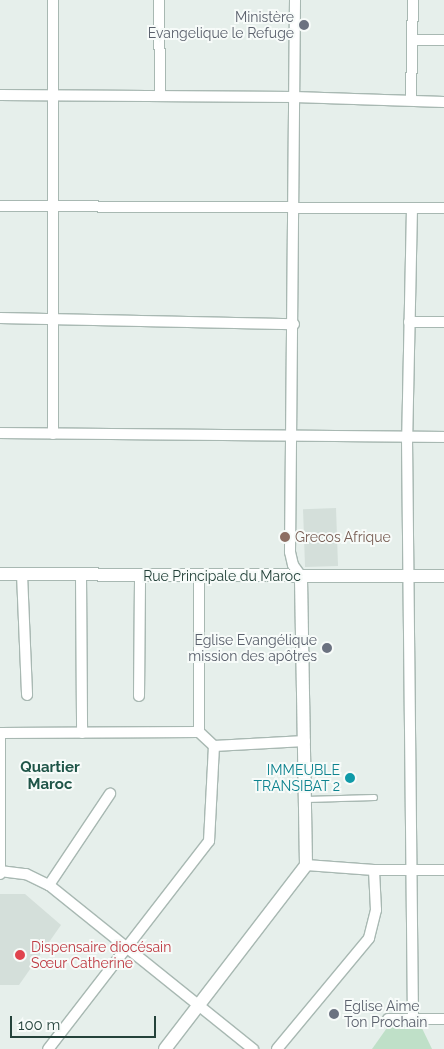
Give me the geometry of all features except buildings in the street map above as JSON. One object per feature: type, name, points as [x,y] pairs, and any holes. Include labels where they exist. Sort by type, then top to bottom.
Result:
[{"type":"street","points":[[53,0],[53,434]]},
{"type":"street","points":[[159,0],[160,96]]},
{"type":"street","points":[[165,1049],[306,865],[301,576],[291,559],[295,0]]},
{"type":"street","points":[[411,100],[412,0]]},
{"type":"street","points":[[412,40],[444,40]]},
{"type":"street","points":[[0,96],[294,97],[444,102]]},
{"type":"street","points":[[0,206],[444,208]]},
{"type":"street","points":[[412,208],[406,438],[407,576],[414,869],[413,1019]]},
{"type":"street","points":[[0,318],[294,324]]},
{"type":"street","points":[[410,322],[444,322]]},
{"type":"street","points":[[0,433],[444,437]]},
{"type":"street","name":"Rue Principale du Maroc","points":[[0,574],[444,576]]},
{"type":"street","points":[[22,574],[27,695]]},
{"type":"street","points":[[81,574],[82,732]]},
{"type":"street","points":[[140,575],[140,696]]},
{"type":"street","points":[[199,576],[199,732]]},
{"type":"street","points":[[253,1049],[200,1004],[126,948],[49,885],[26,874],[0,872],[0,733],[199,732],[214,746],[305,741]]},
{"type":"street","points":[[48,1049],[209,841],[214,746]]},
{"type":"street","points":[[49,885],[110,794]]},
{"type":"street","points":[[306,865],[374,870],[444,870]]},
{"type":"street","points":[[277,1049],[369,938],[376,910],[374,870]]},
{"type":"street","points":[[388,1019],[444,1018]]},
{"type":"lane","points":[[306,799],[374,797]]},
{"type":"shaded area","points":[[336,508],[338,566],[305,567],[303,509]]},
{"type":"shaded area","name":"Dispensaire diocésain Sœur Catherine","points":[[0,894],[25,894],[61,925],[19,985],[0,985]]},
{"type":"green space","points":[[420,1024],[432,1049],[372,1049],[389,1025]]},
{"type":"place","name":"Ministère Evangelique le Refuge","points":[[304,25]]},
{"type":"place","name":"Grecos Afrique","points":[[285,537]]},
{"type":"place","name":"Eglise Evangélique mission des apôtres","points":[[327,648]]},
{"type":"place","name":"IMMEUBLE TRANSIBAT 2","points":[[350,778]]},
{"type":"place","name":"Dispensaire diocésain Sœur Catherine","points":[[20,955]]},
{"type":"place","name":"Eglise Aime Ton Prochain","points":[[334,1014]]},
{"type":"district","name":"Quartier Maroc","points":[[50,776]]}]
